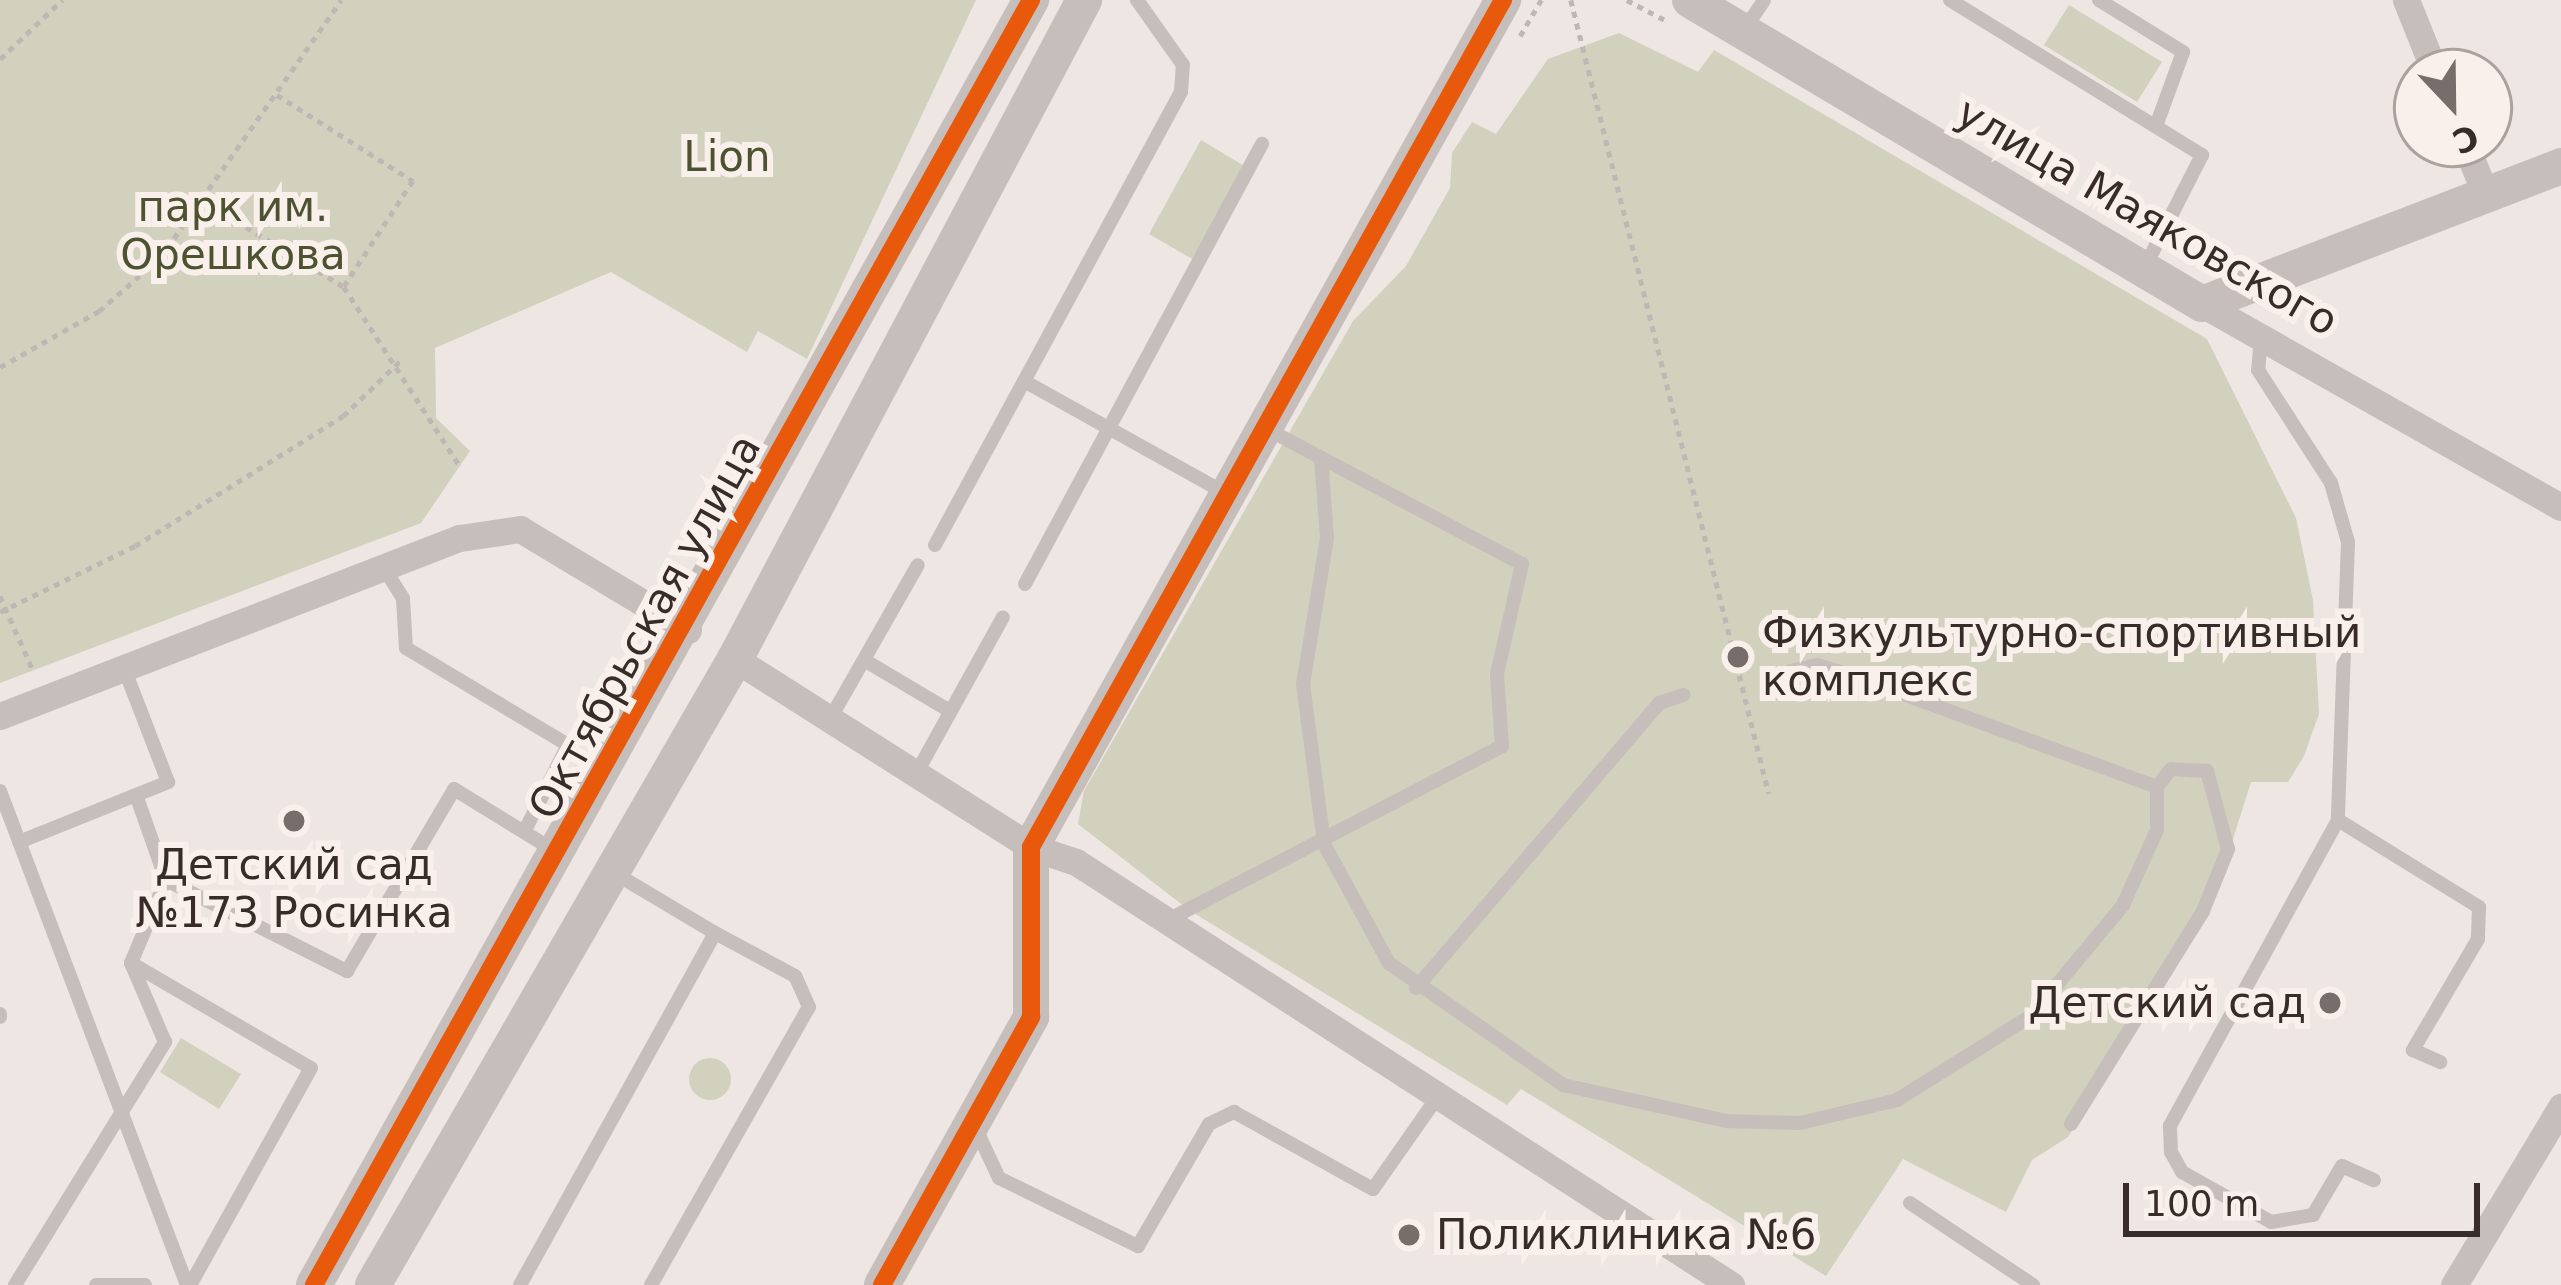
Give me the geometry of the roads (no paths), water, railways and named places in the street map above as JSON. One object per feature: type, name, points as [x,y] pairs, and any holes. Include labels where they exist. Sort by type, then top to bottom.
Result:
[{"type":"street","name":"Октябрьская улица","points":[[314,1285],[688,630],[1031,0]]},
{"type":"street","points":[[373,1285],[735,658],[1084,0]]},
{"type":"street","points":[[882,1285],[976,1129],[1031,1017],[1031,847],[1503,0]]},
{"type":"street","name":"улица Маяковского","points":[[1690,0],[2202,304],[2561,507]]},
{"type":"street","points":[[2406,0],[2425,48]]},
{"type":"street","points":[[2202,304],[2561,166]]},
{"type":"street","points":[[2475,168],[2486,194]]},
{"type":"street","points":[[938,170],[980,195]]},
{"type":"street","points":[[0,716],[384,568],[520,529],[688,630]]},
{"type":"street","points":[[735,658],[1031,847],[1166,921],[1731,1285]]},
{"type":"street","points":[[2454,1285],[2561,1107]]},
{"type":"lane","points":[[935,545],[1181,92],[1183,65],[1137,0]]},
{"type":"lane","points":[[1743,32],[1764,0]]},
{"type":"lane","points":[[1950,0],[2156,125],[2204,167],[2144,269]]},
{"type":"lane","points":[[2099,0],[2183,52],[2156,125]]},
{"type":"lane","points":[[1024,584],[1262,145]]},
{"type":"lane","points":[[2261,338],[2258,370],[2331,483],[2348,542],[2338,820],[2170,1126],[2171,1153],[2182,1172],[2271,1222],[2313,1215],[2342,1166],[2374,1180]]},
{"type":"lane","points":[[1024,381],[1228,494]]},
{"type":"lane","points":[[1166,921],[1324,844],[1502,746],[1497,674],[1522,564],[1264,428]]},
{"type":"lane","points":[[1321,458],[1327,538],[1304,684],[1324,844],[1367,931],[1416,988],[1522,1063],[1626,1106],[1727,1121],[1849,1115],[1940,1081],[2066,984],[2146,860],[2157,787],[2171,769],[2207,771],[2228,849],[2203,911],[2071,1124]]},
{"type":"lane","points":[[830,719],[918,565]]},
{"type":"lane","points":[[384,568],[403,599],[406,648],[568,745],[524,832]]},
{"type":"lane","points":[[916,774],[1003,617]]},
{"type":"lane","points":[[864,660],[950,711]]},
{"type":"lane","points":[[1791,671],[1817,664],[2157,787]]},
{"type":"lane","points":[[20,842],[168,782],[124,668]]},
{"type":"lane","points":[[1416,988],[1659,703],[1684,695]]},
{"type":"lane","points":[[166,880],[347,971],[454,790],[560,854]]},
{"type":"lane","points":[[0,791],[189,1285]]},
{"type":"lane","points":[[15,1285],[165,1042],[131,963],[166,880],[136,795]]},
{"type":"lane","points":[[2338,820],[2479,907],[2478,939],[2414,1050],[2440,1061]]},
{"type":"lane","points":[[612,871],[795,976],[809,1007],[651,1285]]},
{"type":"lane","points":[[520,1285],[715,934]]},
{"type":"lane","points":[[131,963],[311,1068],[189,1285]]},
{"type":"lane","points":[[976,1129],[999,1178],[1138,1246],[1209,1124],[1234,1112],[1372,1189],[1438,1096]]},
{"type":"lane","points":[[1910,1203],[2033,1285]]},
{"type":"lane","points":[[96,1285],[145,1285]]},
{"type":"place","name":"Физкультурно-спортивный комплекс","points":[[1738,657]]},
{"type":"place","name":"Детский сад №173 Росинка","points":[[294,821]]},
{"type":"place","name":"Детский сад","points":[[2330,1003]]},
{"type":"place","name":"Поликлиника №6","points":[[1409,1235]]},
{"type":"park label","name":"Lion","points":[[727,157]]},
{"type":"park label","name":"парк им. Орешкова","points":[[233,231]]}]
